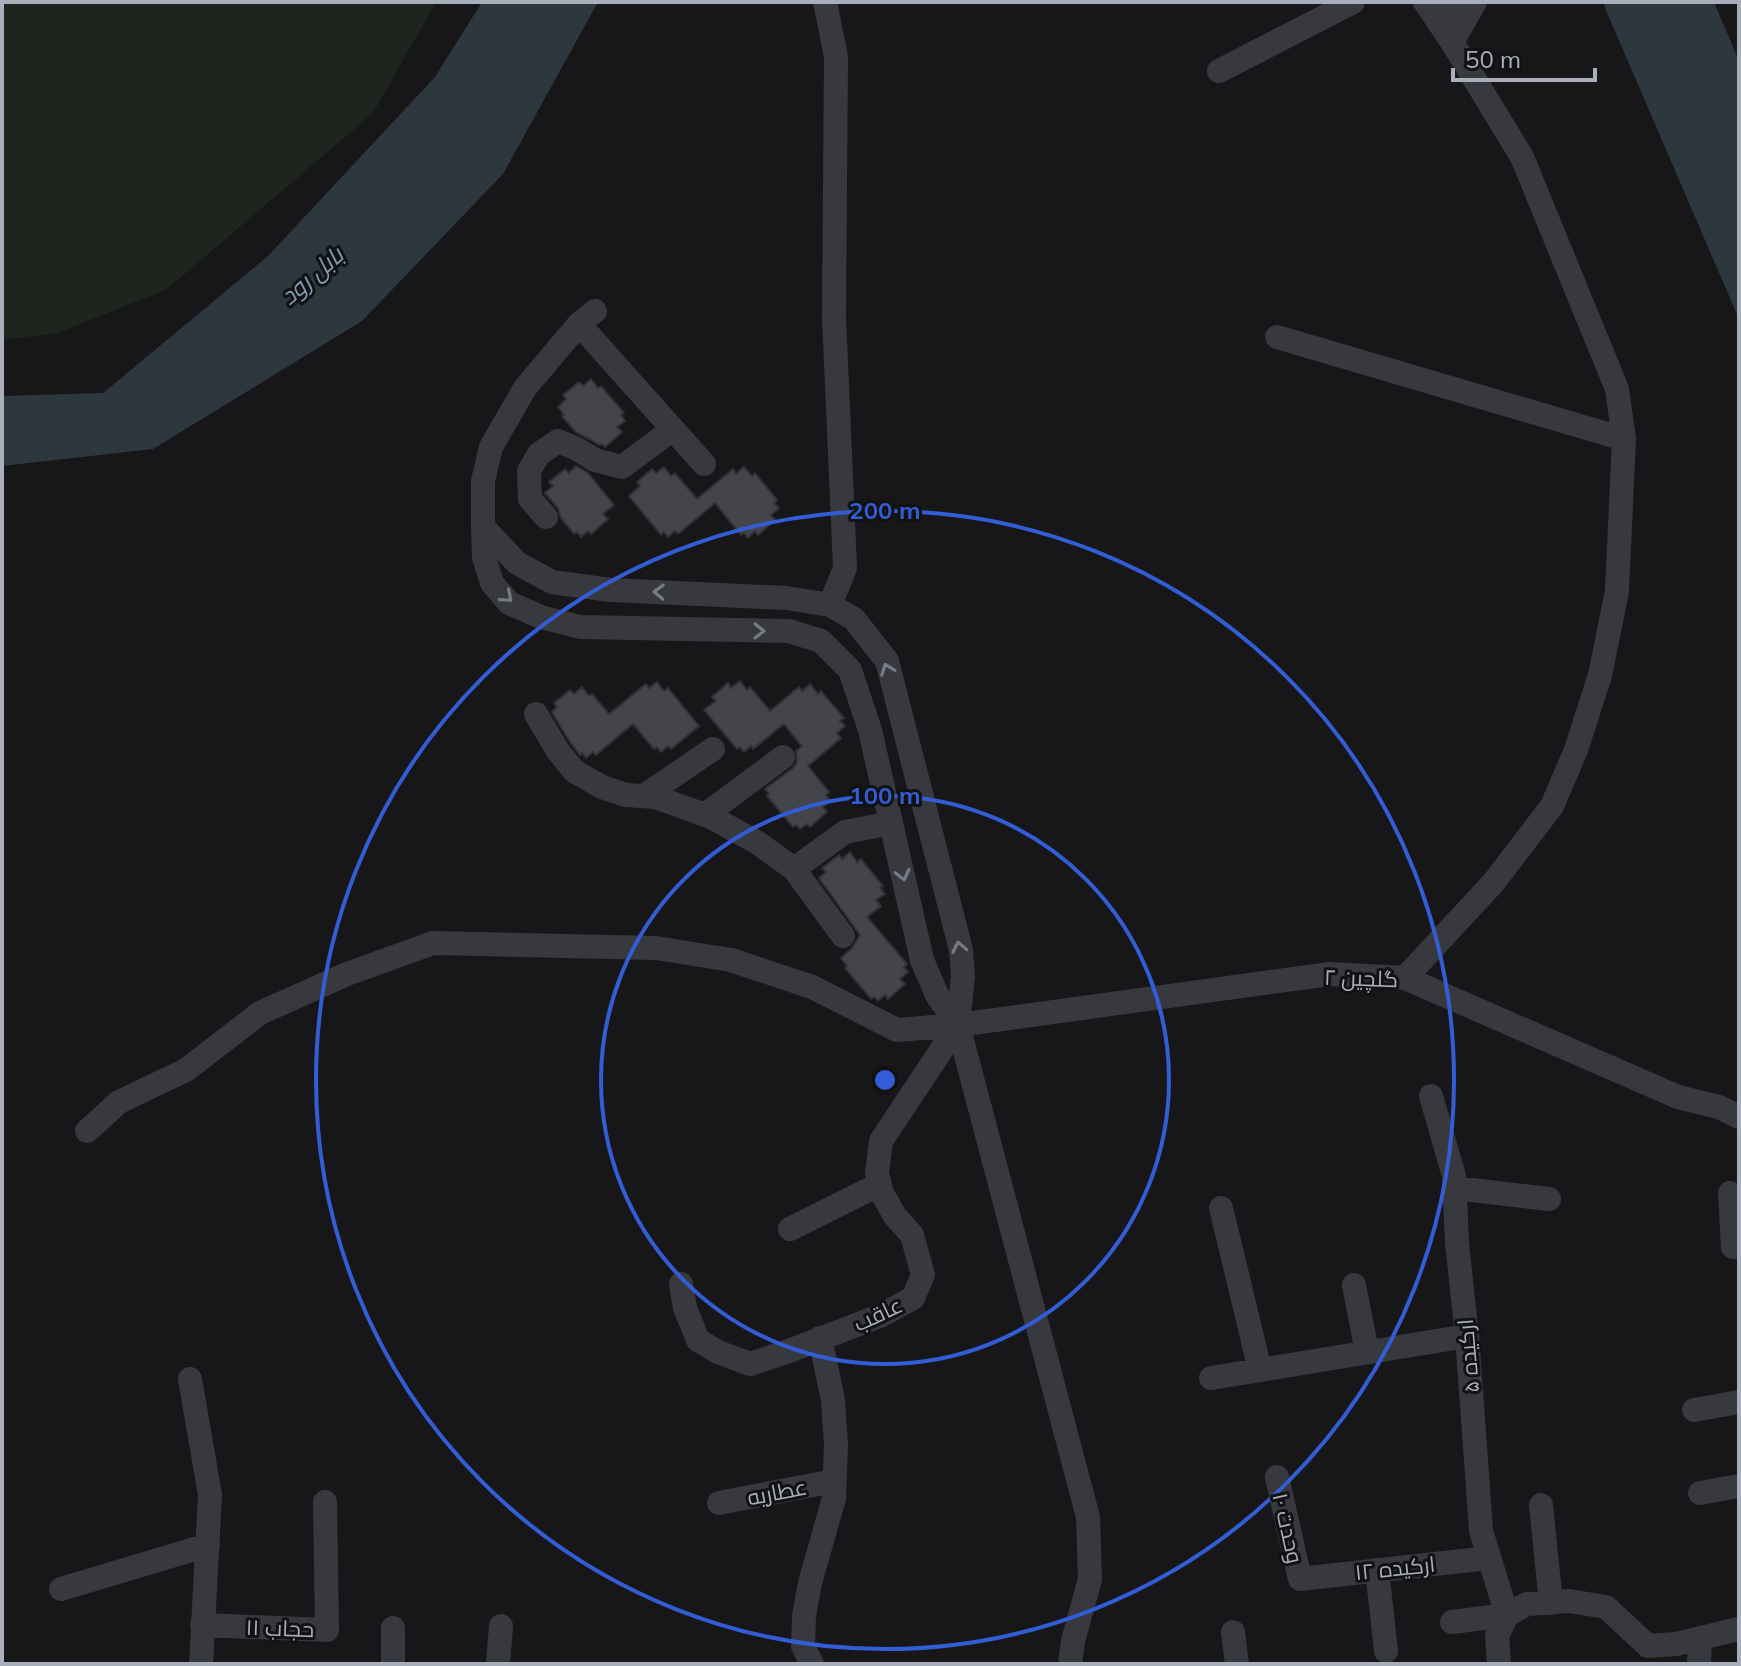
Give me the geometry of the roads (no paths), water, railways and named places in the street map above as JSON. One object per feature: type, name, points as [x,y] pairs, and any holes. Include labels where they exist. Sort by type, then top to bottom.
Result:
[{"type":"street","points":[[825,2],[836,57],[834,317],[845,568],[830,605]]},
{"type":"street","points":[[1219,71],[1353,2]]},
{"type":"street","points":[[1405,978],[1493,883],[1552,806],[1576,750],[1600,675],[1617,591],[1624,439],[1617,389],[1522,157],[1425,2]]},
{"type":"street","points":[[1451,2],[1452,42]]},
{"type":"street","points":[[1452,42],[1475,2]]},
{"type":"street","points":[[704,464],[673,429],[587,317],[525,388],[491,447],[483,481],[484,557],[492,583],[509,603],[541,617],[580,627],[789,631],[821,641],[850,670],[870,730],[922,960],[937,995],[958,1025],[1088,1517],[1090,1579],[1070,1664]]},
{"type":"street","points":[[1277,337],[1624,439]]},
{"type":"street","points":[[546,517],[530,499],[529,471],[539,454],[558,441],[595,460],[622,467],[673,429]]},
{"type":"street","points":[[483,527],[517,563],[552,582],[610,590],[787,598],[830,605],[854,619],[887,661],[961,950],[963,976],[958,1025]]},
{"type":"street","points":[[536,714],[574,771],[602,787],[626,795],[655,797],[705,815],[758,843],[794,869],[843,936]]},
{"type":"street","points":[[870,730],[903,726]]},
{"type":"street","points":[[644,796],[713,749]]},
{"type":"street","points":[[705,815],[783,757]]},
{"type":"street","points":[[794,869],[845,832],[891,823]]},
{"type":"street","name":"گلچین ۲","points":[[87,1131],[119,1102],[186,1070],[260,1013],[347,974],[433,943],[656,948],[731,960],[812,987],[897,1030],[958,1025],[1330,974],[1405,978],[1678,1097],[1719,1107],[1739,1117]]},
{"type":"street","name":"عاقب","points":[[681,1284],[685,1308],[698,1340],[718,1352],[750,1364],[882,1315],[913,1298],[923,1275],[912,1235],[895,1216],[882,1193],[877,1173],[881,1141],[958,1025]]},
{"type":"street","name":"ارکیده ۵","points":[[1431,1096],[1454,1176],[1481,1531],[1507,1615]]},
{"type":"street","points":[[790,1229],[880,1184]]},
{"type":"street","points":[[1455,1188],[1549,1199]]},
{"type":"street","points":[[1730,1193],[1733,1247],[1739,1247]]},
{"type":"street","points":[[1221,1208],[1260,1370]]},
{"type":"street","points":[[1354,1285],[1367,1352]]},
{"type":"street","points":[[1211,1378],[1467,1336]]},
{"type":"street","points":[[812,1664],[803,1646],[804,1616],[834,1498],[836,1445],[833,1400],[820,1338]]},
{"type":"street","points":[[190,1379],[210,1495],[201,1664]]},
{"type":"street","points":[[1694,1410],[1739,1402]]},
{"type":"street","name":"وحدت ۱۰","points":[[1277,1477],[1300,1579]]},
{"type":"street","name":"عطاریه","points":[[719,1503],[834,1481]]},
{"type":"street","points":[[1700,1493],[1739,1486]]},
{"type":"street","name":"حجاب ۱۱","points":[[202,1625],[327,1630],[325,1502]]},
{"type":"street","points":[[1541,1505],[1551,1603]]},
{"type":"street","points":[[61,1589],[208,1545]]},
{"type":"street","name":"ارکیده ۱۲","points":[[1300,1579],[1489,1558]]},
{"type":"street","points":[[1377,1570],[1386,1651]]},
{"type":"street","points":[[1452,1622],[1507,1615],[1527,1604],[1569,1601],[1606,1607],[1648,1646],[1676,1644],[1739,1629]]},
{"type":"street","points":[[1499,1664],[1497,1636],[1507,1615]]},
{"type":"street","points":[[498,1664],[501,1626]]},
{"type":"street","points":[[393,1628],[393,1664]]},
{"type":"street","points":[[1233,1632],[1237,1664]]},
{"type":"street","points":[[1699,1664],[1700,1638]]},
{"type":"water","name":"بابل رود","points":[[482,2],[598,2],[503,174],[362,321],[153,449],[2,466],[2,396],[103,393],[268,256],[435,77]]},
{"type":"water","points":[[1604,2],[1714,2],[1739,61],[1739,319],[1605,8]]}]
